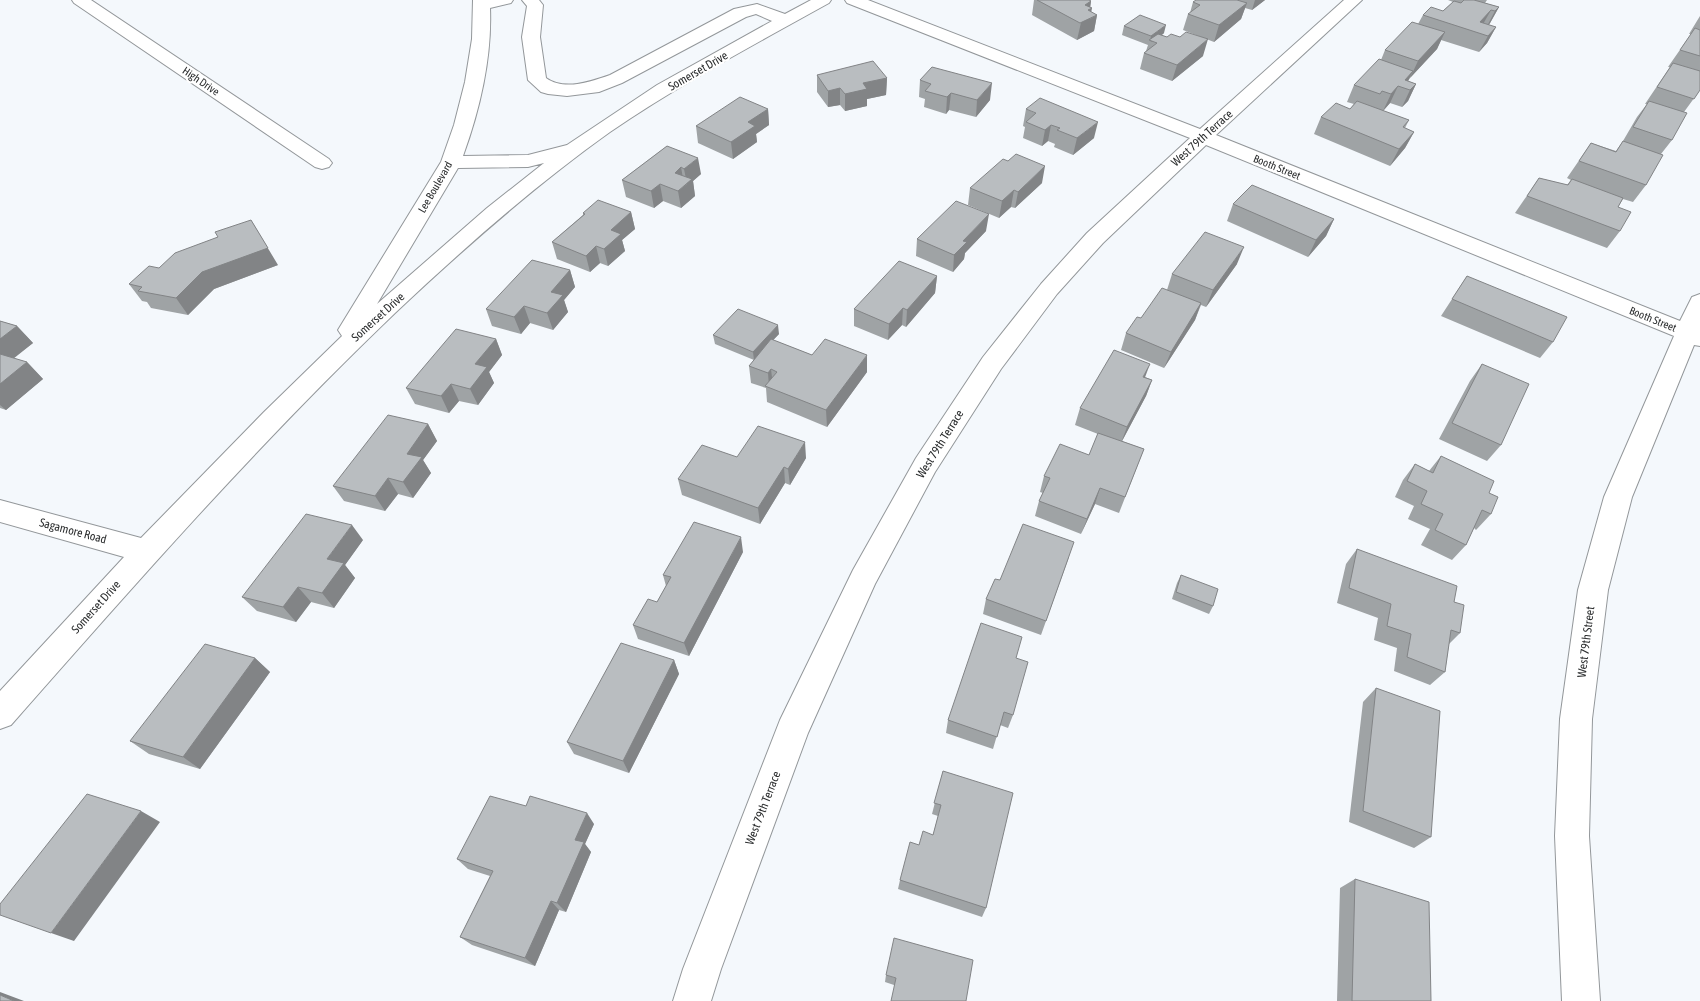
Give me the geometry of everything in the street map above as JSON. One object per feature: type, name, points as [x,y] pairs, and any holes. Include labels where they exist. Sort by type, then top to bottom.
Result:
[{"type":"street","name":"High Drive","points":[[80,0],[322,163]]},
{"type":"street","points":[[481,2],[506,0]]},
{"type":"street","points":[[530,0],[535,5],[531,37],[537,80],[548,88],[567,90],[592,88],[616,80],[740,13],[757,9],[785,20]]},
{"type":"street","name":"Somerset Drive","points":[[0,714],[146,551],[336,355],[478,226],[573,150],[652,98],[785,20],[823,0]]},
{"type":"street","name":"Booth Street","points":[[853,0],[1204,137],[1693,335]]},
{"type":"street","name":"West 79th Terrace","points":[[692,1001],[702,969],[792,731],[863,579],[925,465],[992,363],[1049,289],[1095,238],[1354,0]]},
{"type":"street","name":"Lee Boulevard","points":[[336,355],[450,162],[460,137],[475,70],[483,18],[481,2]]},
{"type":"street","points":[[450,162],[528,161],[573,150]]},
{"type":"street","name":"West 79th Street","points":[[1581,1001],[1572,836],[1576,719],[1593,590],[1618,497],[1693,335],[1700,302]]},
{"type":"street","name":"Sagamore Road","points":[[0,511],[146,551]]},
{"type":"building","points":[[1037,0],[1089,0],[1091,1],[1085,5],[1092,8],[1088,10],[1097,15],[1080,23]]},
{"type":"building","points":[[1196,0],[1237,0],[1247,3],[1219,25],[1188,14],[1200,5],[1193,2]]},
{"type":"building","points":[[1464,0],[1474,0],[1499,7],[1495,11],[1491,10],[1480,22],[1496,27],[1488,36],[1423,15],[1431,7],[1443,11],[1454,1],[1461,3]]},
{"type":"building","points":[[1140,15],[1166,25],[1151,36],[1124,26]]},
{"type":"building","points":[[1412,22],[1445,32],[1418,61],[1385,50]]},
{"type":"building","points":[[1695,28],[1700,30],[1700,56],[1680,50]]},
{"type":"building","points":[[1186,32],[1208,39],[1177,65],[1144,53],[1157,43],[1149,40],[1158,34],[1167,37],[1171,34],[1180,37]]},
{"type":"building","points":[[1379,59],[1413,71],[1405,80],[1416,84],[1410,90],[1398,86],[1391,94],[1382,91],[1380,94],[1354,85]]},
{"type":"building","points":[[873,61],[887,78],[863,83],[867,89],[845,94],[840,88],[828,91],[817,75]]},
{"type":"building","points":[[1673,63],[1700,71],[1700,90],[1694,99],[1657,87]]},
{"type":"building","points":[[932,67],[992,83],[977,100],[951,93],[947,97],[925,91],[931,84],[920,80]]},
{"type":"building","points":[[740,97],[768,109],[748,122],[755,126],[731,142],[696,126]]},
{"type":"building","points":[[1040,98],[1098,122],[1077,138],[1057,130],[1060,128],[1051,125],[1045,130],[1026,122],[1036,113],[1026,109]]},
{"type":"building","points":[[1357,101],[1409,120],[1403,127],[1414,132],[1399,149],[1321,117],[1336,103],[1350,109]]},
{"type":"building","points":[[1649,101],[1687,113],[1672,140],[1633,127]]},
{"type":"building","points":[[1623,141],[1663,155],[1646,185],[1579,161],[1591,143],[1616,152]]},
{"type":"building","points":[[667,146],[698,158],[684,169],[681,167],[675,173],[692,179],[678,191],[660,184],[651,191],[622,180]]},
{"type":"building","points":[[1016,154],[1045,166],[1018,192],[1014,190],[1002,201],[970,188],[1003,159],[1008,161]]},
{"type":"building","points":[[1539,178],[1568,185],[1572,179],[1623,198],[1618,207],[1631,212],[1620,231],[1527,196]]},
{"type":"building","points":[[1252,185],[1334,219],[1316,240],[1233,204]]},
{"type":"building","points":[[598,200],[631,212],[611,230],[621,234],[604,249],[596,246],[586,256],[552,242],[585,214],[583,213]]},
{"type":"building","points":[[956,201],[989,214],[963,241],[967,242],[954,255],[917,239]]},
{"type":"building","points":[[251,220],[268,248],[202,272],[176,298],[138,291],[142,287],[129,284],[149,266],[159,268],[175,253],[218,237],[215,232]]},
{"type":"building","points":[[1205,232],[1244,247],[1213,290],[1172,274]]},
{"type":"building","points":[[532,260],[570,270],[551,292],[563,295],[547,313],[524,306],[514,317],[486,309]]},
{"type":"building","points":[[899,261],[937,276],[907,310],[903,308],[889,324],[854,309]]},
{"type":"building","points":[[1467,276],[1567,317],[1553,342],[1452,299]]},
{"type":"building","points":[[1162,288],[1201,303],[1171,352],[1126,333],[1137,317],[1141,318]]},
{"type":"building","points":[[738,309],[778,325],[753,352],[713,335]]},
{"type":"building","points":[[0,321],[17,326],[0,339]]},
{"type":"building","points":[[456,329],[496,339],[475,364],[487,367],[470,389],[451,384],[441,396],[406,388]]},
{"type":"building","points":[[771,339],[812,355],[825,339],[867,355],[826,410],[765,386],[777,372],[771,369],[768,373],[749,366]]},
{"type":"building","points":[[1114,350],[1150,364],[1143,377],[1152,380],[1127,427],[1080,408]]},
{"type":"building","points":[[0,354],[27,362],[0,384]]},
{"type":"building","points":[[1482,364],[1529,384],[1501,445],[1452,423]]},
{"type":"building","points":[[388,415],[428,424],[407,454],[422,457],[403,482],[388,478],[375,496],[333,486]]},
{"type":"building","points":[[758,426],[805,442],[788,469],[784,467],[758,508],[678,479],[702,445],[737,457]]},
{"type":"building","points":[[1098,433],[1144,449],[1125,497],[1100,488],[1087,519],[1039,501],[1050,478],[1044,476],[1060,444],[1089,455]]},
{"type":"building","points":[[1441,456],[1494,481],[1489,493],[1498,497],[1491,514],[1482,510],[1466,545],[1435,530],[1443,514],[1421,504],[1427,491],[1407,481],[1415,464],[1433,473]]},
{"type":"building","points":[[306,514],[352,525],[327,559],[344,563],[322,593],[298,587],[283,607],[242,597]]},
{"type":"building","points":[[694,522],[741,537],[684,643],[633,625],[648,599],[657,602],[671,577],[663,575]]},
{"type":"building","points":[[1023,524],[1074,542],[1046,621],[986,599],[995,579],[1000,580]]},
{"type":"building","points":[[1357,549],[1457,586],[1454,602],[1464,605],[1460,633],[1451,630],[1445,672],[1407,657],[1411,634],[1387,626],[1391,604],[1349,588]]},
{"type":"building","points":[[1181,575],[1218,589],[1213,606],[1176,592]]},
{"type":"building","points":[[981,623],[1022,637],[1016,658],[1028,662],[1013,715],[1004,712],[997,737],[948,720]]},
{"type":"building","points":[[621,643],[674,660],[623,761],[567,742]]},
{"type":"building","points":[[205,644],[255,658],[183,757],[130,741]]},
{"type":"building","points":[[1376,688],[1440,711],[1431,837],[1363,811]]},
{"type":"building","points":[[943,771],[1013,793],[986,908],[900,880],[910,842],[919,845],[923,831],[933,835],[941,805],[934,803]]},
{"type":"building","points":[[87,794],[141,811],[51,933],[0,915],[0,904]]},
{"type":"building","points":[[490,796],[526,806],[530,796],[587,813],[575,840],[584,842],[557,903],[551,901],[525,958],[460,937],[493,871],[457,859]]},
{"type":"building","points":[[1355,879],[1429,902],[1431,1001],[1352,1001]]},
{"type":"building","points":[[894,938],[973,960],[966,1001],[891,1001],[896,978],[886,975]]},
{"type":"building","points":[[0,995],[14,1001],[0,1001]]}]
